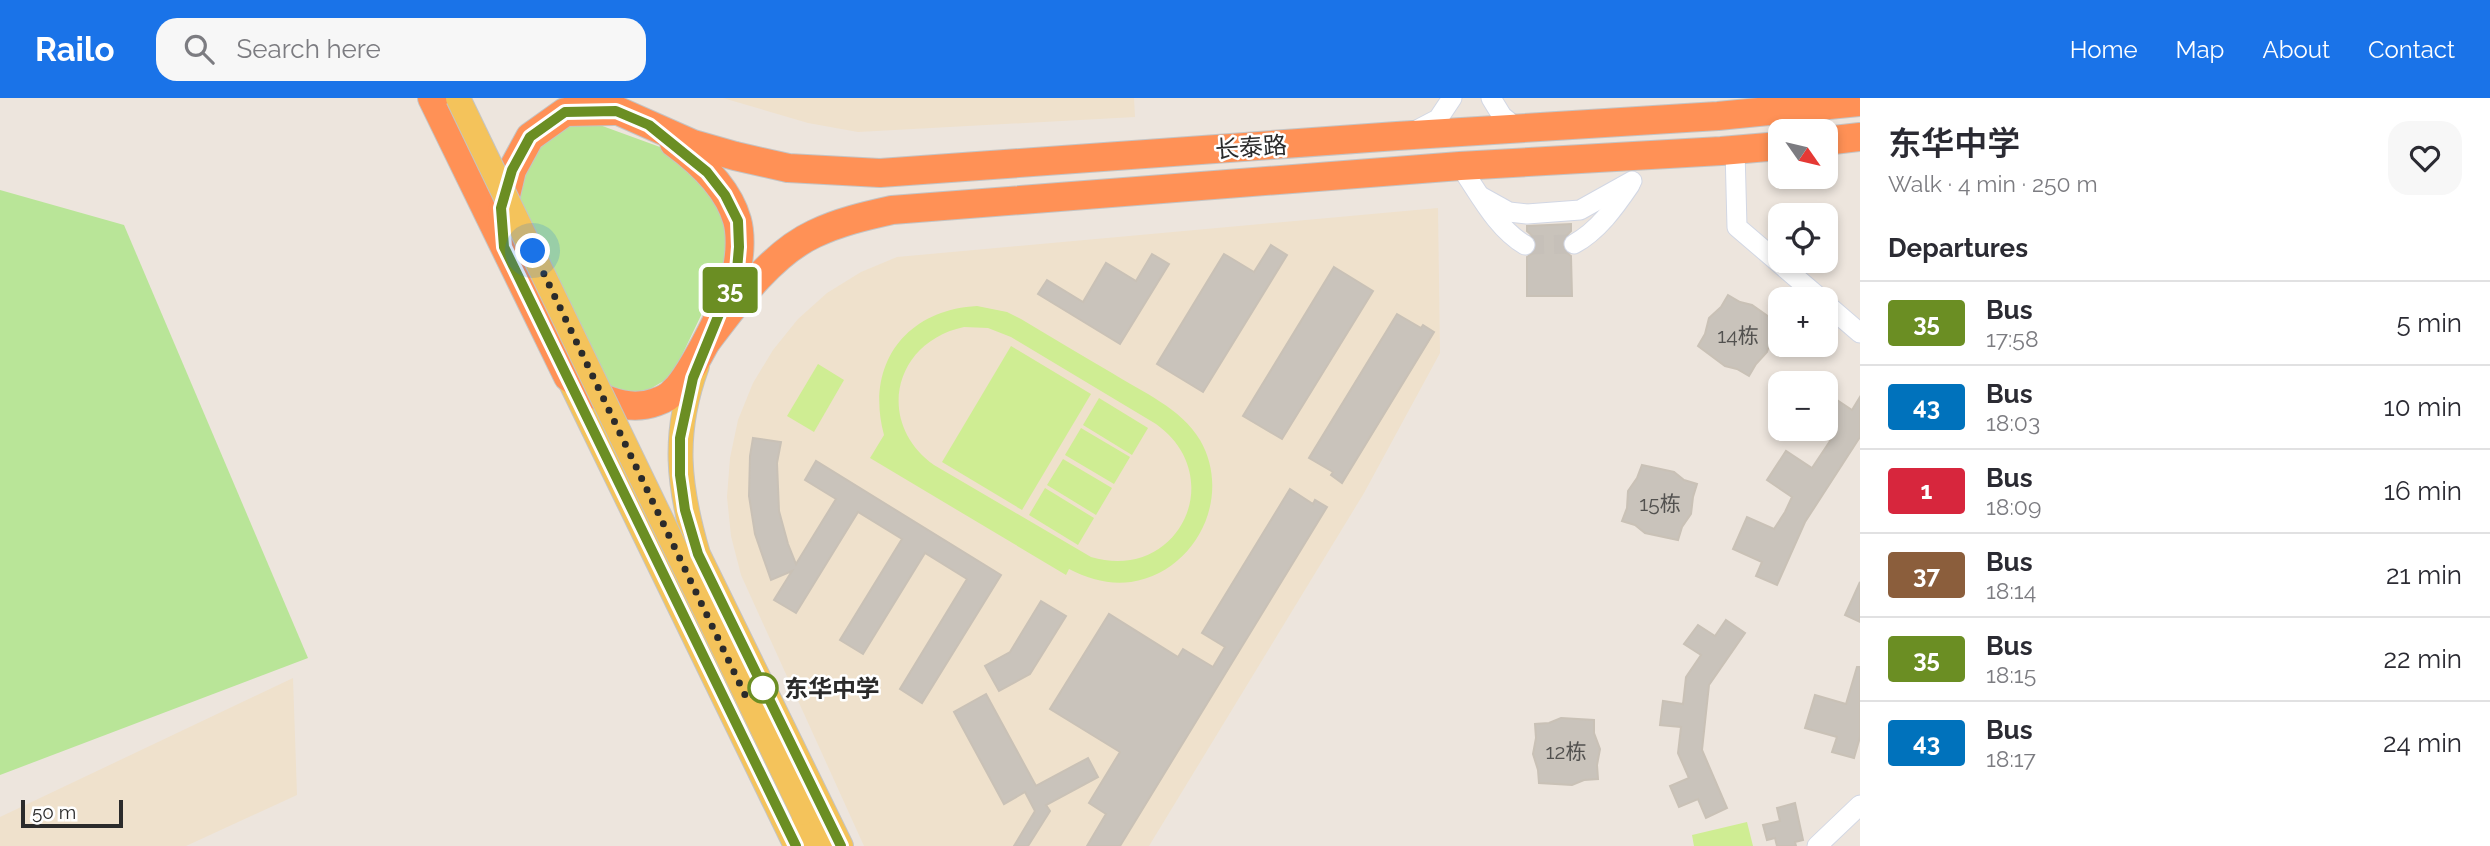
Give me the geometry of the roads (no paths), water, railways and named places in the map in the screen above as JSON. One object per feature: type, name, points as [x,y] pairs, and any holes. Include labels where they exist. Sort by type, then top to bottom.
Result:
[{"type":"highway","points":[[432,98],[568,377],[600,398],[637,407],[659,402],[676,390],[707,341],[737,270],[739,247],[738,221],[725,195],[707,172],[649,125]]},
{"type":"highway","name":"长泰路","points":[[589,98],[693,144],[788,167],[880,173],[958,170],[1397,136],[1718,116],[1860,102]]},
{"type":"highway","points":[[504,247],[501,208],[512,170],[530,137],[565,112],[616,111]]},
{"type":"highway","points":[[1838,140],[1860,137]]},
{"type":"highway","name":"长泰路","points":[[707,341],[756,281],[811,235],[848,220],[892,210],[1460,166],[1768,147]]},
{"type":"main road","points":[[458,98],[819,846]]},
{"type":"main road","points":[[707,341],[686,403],[680,438],[680,475],[685,510],[698,554],[841,846]]},
{"type":"main road","points":[[568,377],[796,846]]},
{"type":"street","points":[[1397,136],[1422,128],[1438,119],[1452,98]]},
{"type":"street","points":[[1491,98],[1502,116],[1518,129]]},
{"type":"street","points":[[1735,150],[1737,227],[1807,287]]},
{"type":"street","points":[[1574,244],[1612,212],[1645,156]]},
{"type":"street","points":[[1460,166],[1513,238],[1525,245]]},
{"type":"street","points":[[1482,197],[1509,212],[1527,214],[1580,210],[1632,181]]},
{"type":"street","points":[[1838,314],[1860,333]]},
{"type":"street","points":[[1817,846],[1860,805]]},
{"type":"tunnel","points":[[1525,245],[1574,244]]},
{"type":"place","name":"东华中学","points":[[763,688]]}]
